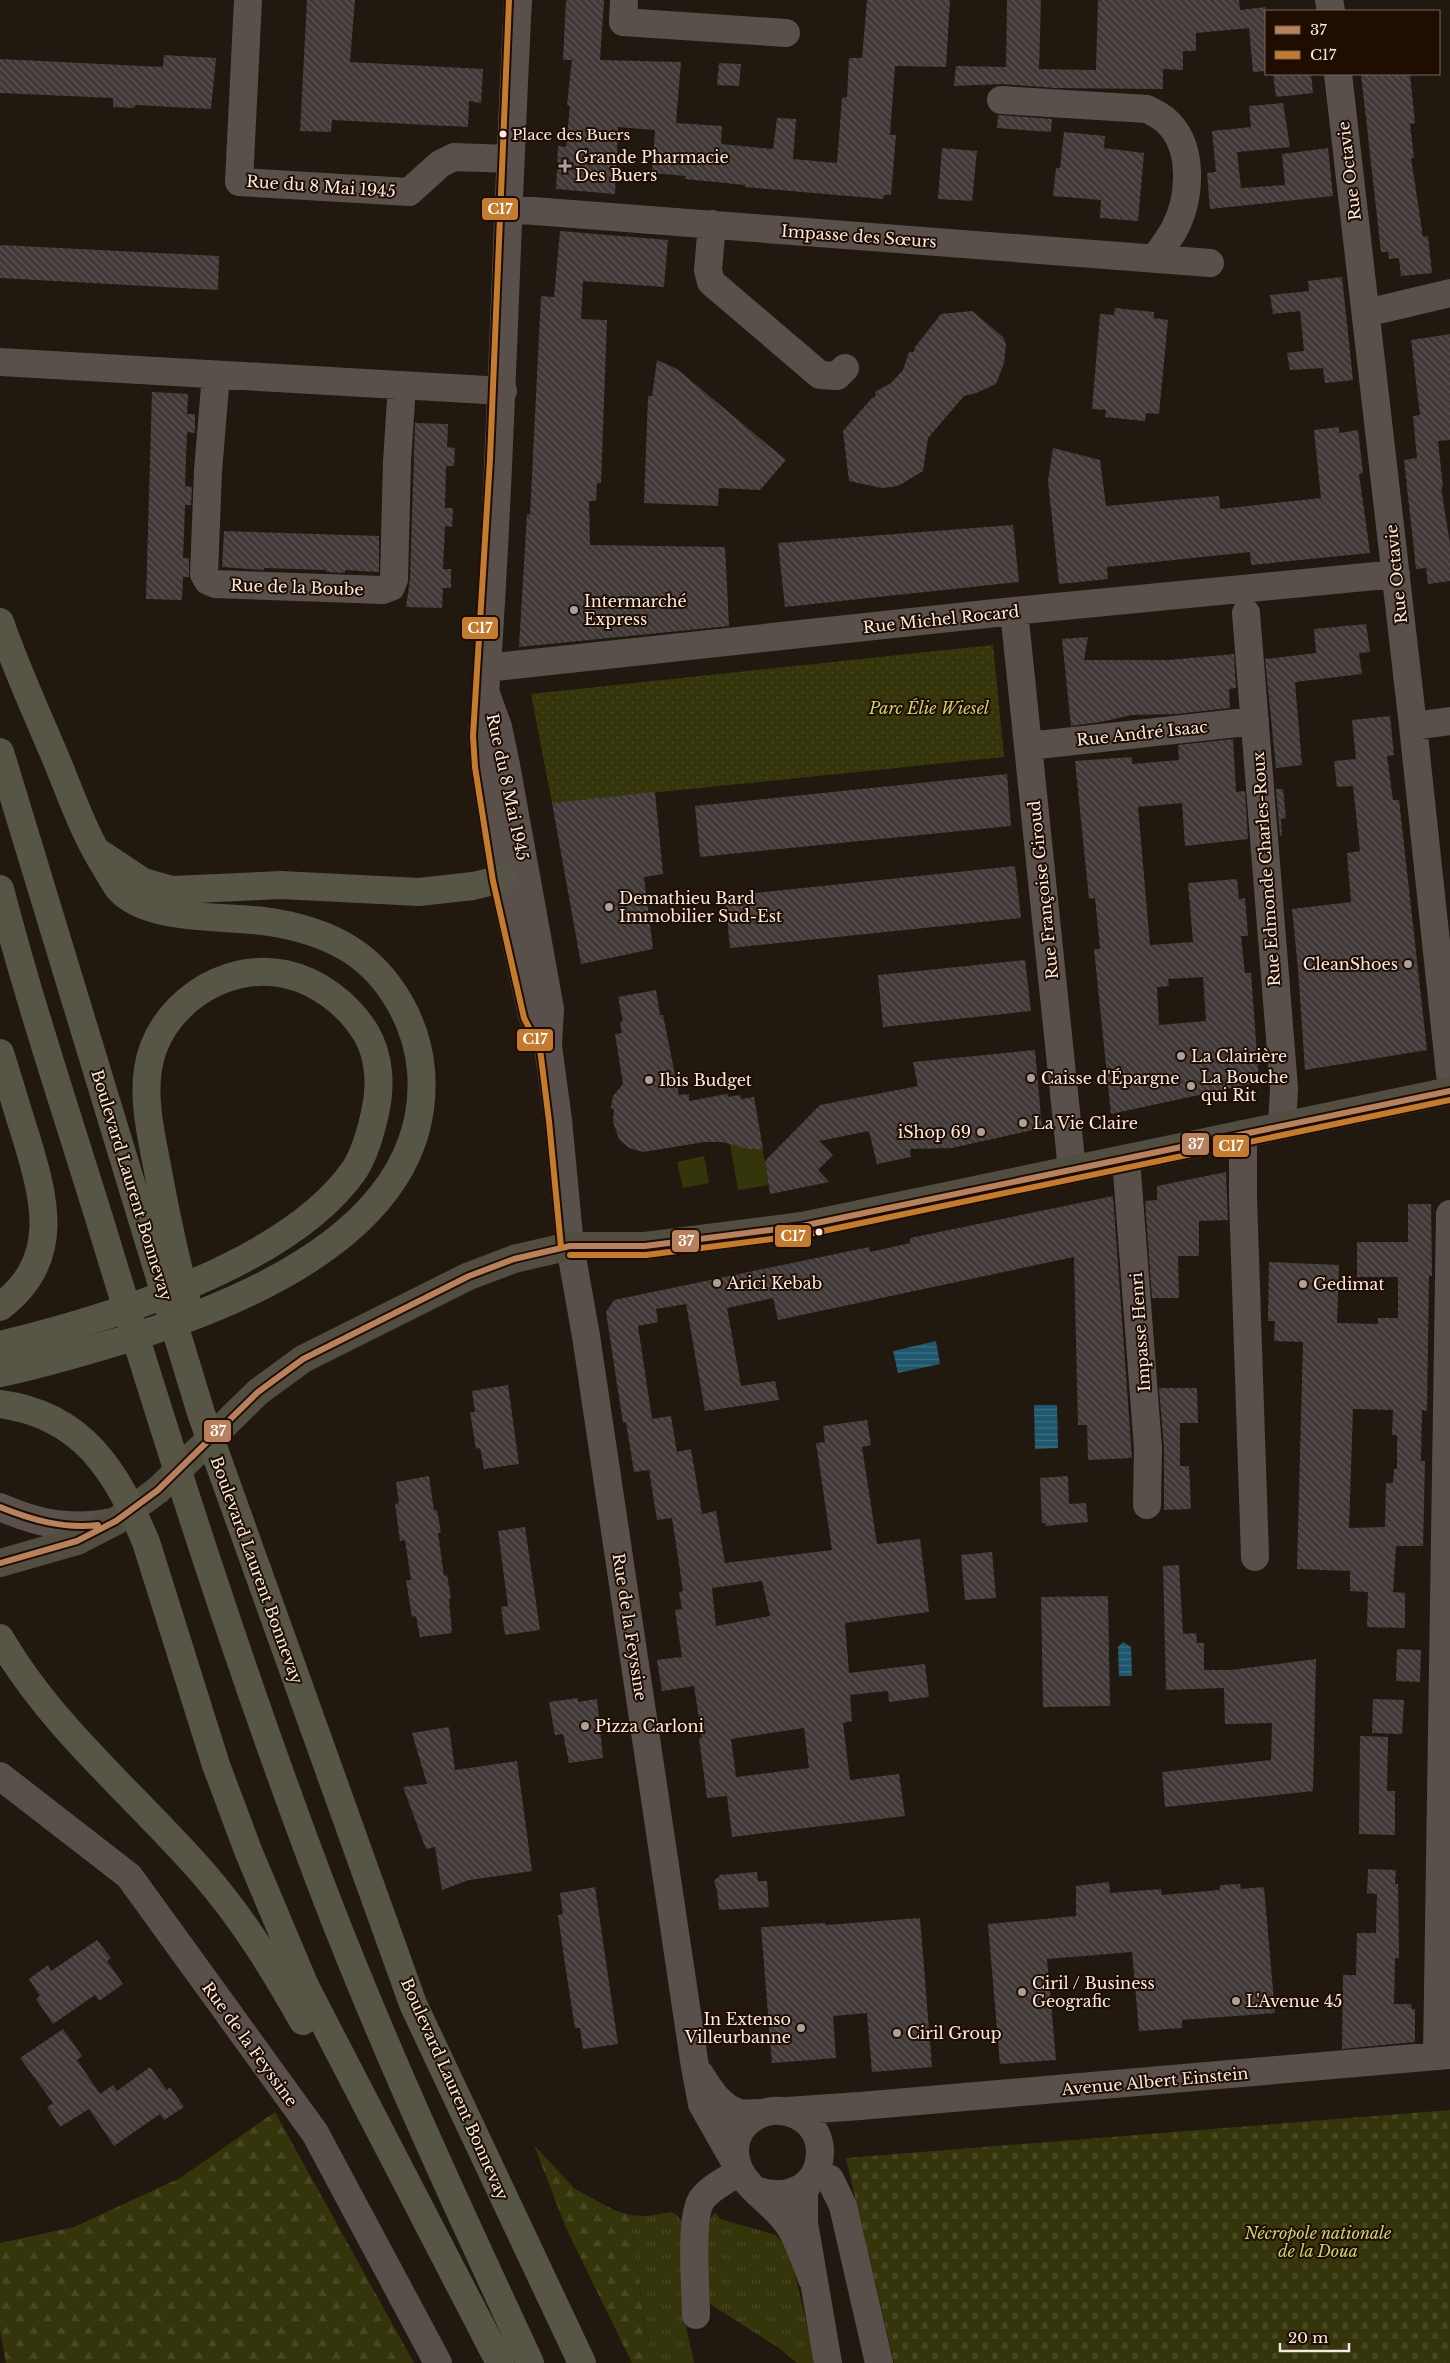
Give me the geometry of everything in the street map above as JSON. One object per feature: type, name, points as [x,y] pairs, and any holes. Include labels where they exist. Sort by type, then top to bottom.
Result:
[{"type":"highway","points":[[0,622],[94,849],[120,891],[148,907],[198,916],[264,921],[304,929],[326,936],[354,952],[377,974],[397,998],[409,1020],[416,1036],[422,1093],[414,1138],[390,1185],[369,1210],[345,1232],[302,1264],[236,1298],[154,1331],[0,1373]]},
{"type":"highway","name":"Boulevard Laurent Bonnevay","points":[[0,752],[201,1413],[413,2004],[582,2363]]},
{"type":"highway","points":[[94,849],[143,882],[172,890],[281,886],[419,892],[515,881]]},
{"type":"highway","points":[[0,889],[146,1375],[276,1762],[373,2014],[443,2176],[530,2363]]},
{"type":"highway","points":[[0,1345],[146,1303],[258,1250],[311,1214],[336,1192],[356,1167],[374,1119],[378,1067],[367,1035],[345,1007],[315,984],[297,977],[270,972],[237,976],[206,986],[194,994],[166,1022],[154,1044],[148,1069],[147,1109],[162,1193],[183,1288],[208,1384],[201,1413]]},
{"type":"highway","points":[[0,1307],[11,1299],[28,1277],[43,1240],[45,1221],[38,1177],[1,1057]]},
{"type":"highway","points":[[0,1404],[44,1414],[76,1433],[92,1448],[116,1480],[146,1542],[216,1764],[245,1844],[304,1986],[500,2363]]},
{"type":"highway","points":[[0,1638],[50,1709],[203,1872],[239,1916],[264,1953],[320,2052],[351,2078]]},
{"type":"main road","points":[[0,1563],[77,1541],[116,1521],[158,1490],[258,1392],[303,1359],[469,1276],[514,1259],[570,1246],[645,1246],[802,1226],[1450,1091]]},
{"type":"street","name":"Rue du 8 Mai 1945","points":[[248,0],[239,182],[409,192],[440,164],[454,157],[510,160]]},
{"type":"street","name":"Rue du 8 Mai 1945","points":[[518,0],[507,209],[503,391],[482,735],[484,766],[515,881],[532,1015],[548,1046],[559,1129],[570,1246]]},
{"type":"street","points":[[624,0],[624,22],[786,33]]},
{"type":"street","name":"Rue Octavie","points":[[1338,75],[1396,574],[1450,1074]]},
{"type":"street","points":[[1001,100],[1147,109],[1165,120],[1181,142],[1188,175],[1183,205],[1174,229],[1155,259]]},
{"type":"street","name":"Impasse des Sœurs","points":[[507,209],[1210,263]]},
{"type":"street","points":[[712,224],[708,270],[711,282],[820,375],[837,376],[845,368]]},
{"type":"street","points":[[1366,313],[1450,293]]},
{"type":"street","points":[[0,362],[503,391]]},
{"type":"street","name":"Rue de la Boube","points":[[216,375],[208,471],[204,574],[208,581],[215,584],[383,590],[391,587],[394,578],[397,462],[402,385]]},
{"type":"street","name":"Rue Michel Rocard","points":[[486,680],[1014,611],[1396,574]]},
{"type":"street","name":"Rue Françoise Giroud","points":[[1014,611],[1072,1170]]},
{"type":"street","name":"Rue Edmonde Charles-Roux","points":[[1246,613],[1284,1088],[1282,1126]]},
{"type":"street","name":"Rue André Isaac","points":[[1028,746],[1255,721]]},
{"type":"street","points":[[1413,726],[1450,721]]},
{"type":"street","points":[[1243,1134],[1252,1198],[1255,1557]]},
{"type":"street","name":"Impasse Henri","points":[[1126,1159],[1148,1448],[1147,1505]]},
{"type":"street","points":[[1443,2055],[1450,1214]]},
{"type":"street","name":"Rue de la Feyssine","points":[[570,1246],[586,1336],[702,2104],[743,2175],[788,2224],[800,2245],[812,2279]]},
{"type":"street","points":[[0,1507],[25,1518],[58,1526],[87,1527],[116,1521]]},
{"type":"street","name":"Rue de la Feyssine","points":[[0,1776],[130,1876],[315,2133],[438,2363]]},
{"type":"street","name":"Avenue Albert Einstein","points":[[787,2111],[1443,2055]]},
{"type":"street","name":"Rue de la Feyssine","points":[[695,2067],[710,2091],[723,2104],[740,2113],[760,2113]]},
{"type":"street","points":[[815,2167],[816,2134],[810,2124],[798,2115],[787,2111],[772,2110],[760,2113],[741,2128],[735,2142],[743,2175],[769,2195],[785,2195],[798,2190],[815,2167],[829,2133],[860,2106]]},
{"type":"street","points":[[815,2167],[830,2179],[843,2206],[879,2363]]},
{"type":"street","name":"Rue de la Feyssine","points":[[815,2167],[804,2192],[803,2210],[812,2279],[828,2363]]},
{"type":"street","points":[[696,2315],[695,2234],[701,2201],[709,2191],[743,2175]]},
{"type":"green space","name":"Parc Élie Wiesel","points":[[993,645],[1004,757],[552,803],[531,694]]},
{"type":"green space","points":[[730,1144],[748,1149],[762,1147],[769,1185],[738,1190]]},
{"type":"green space","points":[[704,1156],[709,1183],[683,1188],[677,1162]]},
{"type":"green space","name":"Nécropole nationale de la Doua","points":[[1450,2110],[1450,2363],[894,2363],[846,2158]]},
{"type":"green space","points":[[275,2112],[414,2363],[6,2363],[0,2331],[0,2243],[74,2227],[180,2178]]},
{"type":"green space","points":[[534,2145],[575,2189],[614,2210],[630,2215],[645,2328],[655,2363],[632,2363],[566,2228]]},
{"type":"green space","points":[[671,2212],[678,2216],[684,2224],[687,2292],[686,2326],[694,2363],[655,2363],[645,2328],[630,2215],[647,2216]]},
{"type":"green space","points":[[715,2212],[720,2219],[776,2235],[790,2253],[816,2363],[797,2363],[779,2348],[710,2304],[706,2298],[705,2253],[707,2230]]},
{"type":"water","points":[[936,1341],[940,1364],[898,1373],[893,1351]]},
{"type":"water","points":[[1034,1405],[1057,1405],[1058,1448],[1035,1449]]},
{"type":"water","points":[[1123,1642],[1131,1647],[1132,1676],[1119,1676],[1118,1647]]},
{"type":"building","points":[[307,0],[355,0],[350,62],[483,69],[481,103],[469,101],[468,127],[332,120],[331,132],[300,131]]},
{"type":"building","points":[[566,0],[604,0],[600,60],[681,62],[676,123],[722,126],[721,144],[773,149],[777,118],[796,119],[793,159],[837,163],[842,98],[847,97],[849,58],[862,58],[867,0],[950,0],[946,67],[895,66],[890,135],[896,135],[891,195],[884,195],[883,199],[745,187],[745,185],[685,179],[686,176],[652,173],[655,130],[618,127],[615,194],[556,189],[558,146],[566,147],[570,106],[567,105],[572,60],[563,60]]},
{"type":"building","points":[[1007,0],[1041,0],[1039,69],[1096,70],[1098,0],[1239,0],[1240,10],[1266,7],[1265,71],[1253,72],[1249,28],[1196,33],[1196,51],[1183,51],[1183,70],[1163,69],[1163,89],[1055,88],[1002,84],[954,86],[956,66],[1006,67]]},
{"type":"building","points":[[164,55],[216,58],[211,109],[136,105],[133,108],[113,107],[113,98],[0,93],[0,59],[163,67]]},
{"type":"building","points":[[719,63],[741,64],[739,86],[717,85]]},
{"type":"building","points":[[1273,75],[1311,75],[1313,93],[1276,97]]},
{"type":"building","points":[[1361,75],[1410,75],[1415,123],[1410,124],[1414,158],[1411,158],[1423,237],[1428,236],[1432,273],[1401,276],[1399,258],[1389,259],[1388,252],[1381,252]]},
{"type":"building","points":[[1283,103],[1290,147],[1237,152],[1241,188],[1285,185],[1282,154],[1328,148],[1333,196],[1210,209],[1207,173],[1216,172],[1212,131],[1251,127],[1249,106]]},
{"type":"building","points":[[998,115],[1052,119],[1051,132],[997,128]]},
{"type":"building","points":[[1064,132],[1105,136],[1104,148],[1144,153],[1138,221],[1100,218],[1101,200],[1053,196],[1056,168],[1060,168]]},
{"type":"building","points":[[942,148],[977,151],[972,201],[938,199]]},
{"type":"building","points":[[560,231],[668,240],[664,287],[583,281],[581,319],[607,320],[601,483],[597,483],[596,501],[589,501],[590,545],[725,547],[729,626],[519,647],[527,514],[530,515],[541,296],[554,297]]},
{"type":"building","points":[[0,245],[219,256],[218,290],[0,278]]},
{"type":"building","points":[[1342,277],[1353,380],[1325,383],[1323,368],[1290,370],[1287,353],[1304,351],[1300,311],[1273,314],[1270,295],[1309,291],[1308,281]]},
{"type":"building","points":[[1115,308],[1154,312],[1154,318],[1168,320],[1159,414],[1146,413],[1145,421],[1105,417],[1106,410],[1092,409],[1100,314],[1114,315]]},
{"type":"building","points":[[972,311],[1003,337],[1006,344],[1004,363],[996,384],[964,396],[928,438],[923,471],[900,485],[891,487],[882,488],[849,481],[843,431],[871,399],[876,396],[875,392],[891,383],[903,370],[909,352],[914,352],[915,347],[941,314]]},
{"type":"building","points":[[1450,334],[1450,440],[1438,441],[1443,487],[1441,487],[1450,544],[1450,581],[1428,584],[1426,568],[1416,569],[1404,460],[1417,458],[1413,416],[1420,415],[1411,340]]},
{"type":"building","points":[[657,360],[677,369],[786,460],[760,490],[719,488],[718,506],[644,503],[648,396],[652,396]]},
{"type":"building","points":[[152,392],[188,394],[187,414],[195,414],[195,433],[187,432],[185,486],[192,487],[191,505],[185,505],[183,558],[189,558],[189,577],[183,577],[182,600],[146,599]]},
{"type":"building","points":[[415,423],[448,424],[447,447],[455,448],[454,466],[446,466],[445,508],[453,508],[452,527],[445,526],[443,569],[451,569],[451,588],[443,588],[442,608],[406,607],[410,579]]},
{"type":"building","points":[[1339,427],[1339,433],[1358,430],[1363,473],[1359,474],[1370,553],[1251,565],[1250,552],[1107,567],[1108,579],[1059,584],[1048,481],[1053,448],[1100,460],[1106,506],[1219,496],[1220,509],[1321,498],[1314,430]]},
{"type":"building","points":[[1013,525],[1019,582],[785,607],[778,543]]},
{"type":"building","points":[[224,531],[379,536],[379,572],[345,570],[345,573],[326,572],[326,570],[264,568],[264,570],[222,567]]},
{"type":"building","points":[[1366,624],[1370,652],[1359,653],[1362,674],[1295,682],[1302,765],[1276,768],[1265,659],[1316,653],[1314,629]]},
{"type":"building","points":[[1088,637],[1084,660],[1169,660],[1234,654],[1236,688],[1229,689],[1230,708],[1176,714],[1132,715],[1071,726],[1062,639]]},
{"type":"building","points":[[1390,716],[1394,755],[1387,756],[1393,800],[1399,800],[1427,1050],[1305,1070],[1292,909],[1351,902],[1347,853],[1360,851],[1353,786],[1337,787],[1334,761],[1356,759],[1352,720]]},
{"type":"building","points":[[1233,739],[1236,792],[1245,791],[1248,839],[1185,846],[1182,803],[1138,807],[1150,945],[1193,942],[1188,883],[1237,879],[1239,899],[1245,898],[1248,936],[1241,936],[1245,973],[1251,973],[1259,1082],[1111,1114],[1094,949],[1100,949],[1095,898],[1089,899],[1075,761],[1132,757],[1132,764],[1179,760],[1178,745]],"holes":[[[1203,977],[1206,1021],[1159,1025],[1157,987],[1169,986],[1168,979]]]},
{"type":"building","points":[[1007,774],[1011,826],[700,857],[695,806]]},
{"type":"building","points":[[1276,789],[1283,789],[1286,818],[1281,819],[1282,836],[1280,836]]},
{"type":"building","name":"Demathieu Bard Immobilier Sud-Est","points":[[655,792],[663,874],[644,877],[653,949],[581,964],[552,803]]},
{"type":"building","points":[[1015,866],[1021,918],[730,948],[725,896]]},
{"type":"building","points":[[1025,960],[1031,1011],[883,1027],[878,975]]},
{"type":"building","name":"Ibis Budget","points":[[656,990],[679,1095],[689,1094],[689,1101],[727,1094],[728,1097],[740,1095],[741,1099],[754,1097],[763,1149],[748,1149],[722,1142],[704,1142],[643,1152],[629,1148],[619,1139],[613,1122],[614,1109],[611,1108],[613,1096],[623,1084],[615,1034],[622,1033],[620,1022],[623,1021],[618,997]]},
{"type":"building","points":[[1035,1050],[1042,1128],[952,1148],[910,1149],[911,1157],[877,1164],[869,1131],[819,1141],[833,1155],[818,1170],[829,1182],[770,1194],[765,1161],[820,1105],[918,1086],[913,1062]]},
{"type":"building","points":[[1226,1172],[1228,1220],[1199,1221],[1199,1256],[1178,1256],[1179,1298],[1152,1298],[1145,1201],[1157,1200],[1157,1186]]},
{"type":"building","points":[[1113,1196],[1132,1458],[1088,1460],[1087,1425],[1078,1425],[1074,1257],[778,1320],[773,1298],[727,1308],[741,1386],[775,1381],[779,1400],[705,1411],[686,1304],[656,1309],[658,1322],[638,1326],[652,1419],[671,1416],[677,1452],[691,1449],[702,1514],[716,1511],[725,1563],[832,1550],[816,1443],[825,1442],[823,1426],[867,1420],[871,1445],[862,1447],[877,1544],[920,1539],[929,1612],[845,1623],[849,1673],[925,1664],[929,1697],[889,1702],[888,1691],[850,1695],[852,1721],[843,1723],[850,1780],[899,1774],[905,1816],[732,1837],[727,1796],[707,1798],[699,1738],[702,1738],[694,1686],[662,1691],[657,1660],[682,1657],[675,1610],[682,1609],[679,1592],[683,1591],[672,1518],[657,1520],[649,1470],[634,1472],[626,1422],[623,1423],[606,1312],[614,1300],[869,1247],[870,1252],[910,1243],[910,1238]],"holes":[[[762,1581],[770,1616],[716,1626],[712,1588]],[[804,1728],[809,1768],[736,1777],[731,1739]]]},
{"type":"building","points":[[1408,1204],[1431,1204],[1432,1276],[1429,1276],[1427,1411],[1422,1410],[1421,1461],[1425,1461],[1423,1546],[1396,1546],[1393,1592],[1405,1593],[1405,1628],[1367,1627],[1368,1592],[1350,1591],[1350,1571],[1297,1569],[1303,1342],[1274,1341],[1275,1321],[1268,1321],[1269,1262],[1339,1265],[1337,1323],[1378,1324],[1378,1318],[1398,1318],[1398,1277],[1357,1277],[1357,1242],[1408,1242]],"holes":[[[1353,1409],[1393,1410],[1392,1435],[1397,1435],[1397,1469],[1394,1469],[1393,1483],[1386,1483],[1385,1527],[1349,1528]]]},
{"type":"building","points":[[508,1385],[519,1464],[484,1469],[480,1448],[476,1449],[470,1412],[475,1412],[472,1391]]},
{"type":"building","points":[[1159,1388],[1197,1388],[1198,1423],[1180,1423],[1180,1466],[1189,1466],[1191,1509],[1164,1510],[1164,1447]]},
{"type":"building","points":[[429,1476],[434,1510],[437,1510],[441,1533],[438,1533],[444,1576],[447,1575],[451,1598],[449,1599],[452,1633],[420,1637],[416,1616],[412,1617],[406,1580],[411,1580],[405,1540],[400,1541],[395,1504],[399,1503],[396,1482]]},
{"type":"building","points":[[1068,1476],[1069,1504],[1086,1503],[1088,1522],[1046,1526],[1045,1523],[1042,1523],[1040,1478]]},
{"type":"building","points":[[525,1527],[540,1630],[505,1635],[501,1607],[508,1606],[498,1531]]},
{"type":"building","points":[[992,1552],[996,1598],[965,1600],[961,1555]]},
{"type":"building","points":[[1179,1565],[1183,1634],[1196,1633],[1197,1643],[1204,1643],[1204,1670],[1230,1670],[1316,1659],[1313,1791],[1165,1807],[1162,1772],[1271,1760],[1272,1723],[1225,1724],[1224,1688],[1166,1690],[1163,1566]]},
{"type":"building","points":[[1108,1596],[1110,1706],[1043,1707],[1041,1597]]},
{"type":"building","points":[[1397,1649],[1421,1650],[1420,1682],[1396,1681]]},
{"type":"building","points":[[578,1698],[578,1702],[597,1699],[603,1758],[569,1763],[563,1734],[555,1735],[549,1702]]},
{"type":"building","points":[[1373,1699],[1404,1700],[1402,1734],[1372,1733]]},
{"type":"building","points":[[449,1727],[455,1770],[517,1761],[532,1871],[469,1880],[442,1890],[435,1847],[426,1849],[403,1787],[427,1784],[412,1733]]},
{"type":"building","points":[[1360,1736],[1388,1737],[1387,1791],[1395,1791],[1395,1835],[1359,1834]]},
{"type":"building","points":[[1368,1869],[1396,1870],[1395,1884],[1398,1884],[1399,1958],[1395,1958],[1394,2004],[1411,2004],[1412,2009],[1415,2009],[1415,2042],[1342,2049],[1343,1975],[1356,1975],[1357,1933],[1376,1933],[1377,1894],[1367,1893]]},
{"type":"building","points":[[757,1872],[758,1881],[767,1881],[769,1907],[719,1910],[714,1881],[720,1875]]},
{"type":"building","points":[[1109,1882],[1110,1893],[1161,1889],[1162,1895],[1220,1890],[1220,1885],[1240,1884],[1241,1889],[1264,1887],[1275,2013],[1182,2020],[1182,2028],[1139,2031],[1132,1952],[1047,1959],[1056,2060],[1000,2064],[988,1924],[1076,1916],[1076,1886]]},
{"type":"building","points":[[595,1887],[618,2044],[583,2049],[580,2028],[575,2028],[558,1915],[563,1914],[560,1893]]},
{"type":"building","points":[[920,1918],[932,2067],[872,2072],[867,2013],[833,2016],[836,2058],[772,2063],[761,1927],[825,1923],[826,1925]]},
{"type":"building","points":[[97,1940],[111,1958],[107,1961],[123,1984],[99,2001],[95,1995],[53,2024],[36,1999],[40,1996],[29,1979],[48,1965],[51,1971]]},
{"type":"building","points":[[63,2029],[82,2056],[77,2060],[100,2094],[113,2085],[117,2091],[150,2067],[167,2090],[170,2087],[184,2107],[164,2120],[160,2114],[114,2146],[89,2109],[60,2127],[47,2107],[53,2103],[20,2058]]},
{"type":"transit line","name":"C17","points":[[509,0],[490,459],[473,736],[475,767],[493,881],[524,1018],[540,1049],[561,1247]]},
{"type":"transit line","name":"37","points":[[0,1563],[77,1541],[116,1521],[158,1490],[258,1392],[303,1359],[469,1276],[514,1259],[570,1246],[645,1246],[802,1226],[1450,1091]]},
{"type":"transit line","name":"C17","points":[[570,1255],[646,1255],[804,1235],[1450,1100]]},
{"type":"transit line","name":"37","points":[[0,1507],[48,1522],[72,1526],[98,1525]]},
{"type":"place","name":"Place des Buers","points":[[503,134]]},
{"type":"place","name":"Grande Pharmacie Des Buers","points":[[565,166]]},
{"type":"place","name":"Intermarché Express","points":[[574,610]]},
{"type":"place","name":"Demathieu Bard Immobilier Sud-Est","points":[[609,907]]},
{"type":"place","name":"CleanShoes","points":[[1408,964]]},
{"type":"place","name":"La Clairière","points":[[1181,1056]]},
{"type":"place","name":"Caisse d'Épargne","points":[[1031,1078]]},
{"type":"place","name":"Ibis Budget","points":[[649,1080]]},
{"type":"place","name":"La Bouche qui Rit","points":[[1191,1086]]},
{"type":"place","name":"La Vie Claire","points":[[1023,1123]]},
{"type":"place","name":"iShop 69","points":[[981,1132]]},
{"type":"place","name":"Arici Kebab","points":[[717,1283]]},
{"type":"place","name":"Gedimat","points":[[1303,1284]]},
{"type":"place","name":"Pizza Carloni","points":[[585,1726]]},
{"type":"place","name":"Ciril / Business Geografic","points":[[1022,1992]]},
{"type":"place","name":"L'Avenue 45","points":[[1236,2001]]},
{"type":"place","name":"In Extenso Villeurbanne","points":[[801,2028]]},
{"type":"place","name":"Ciril Group","points":[[897,2033]]}]
